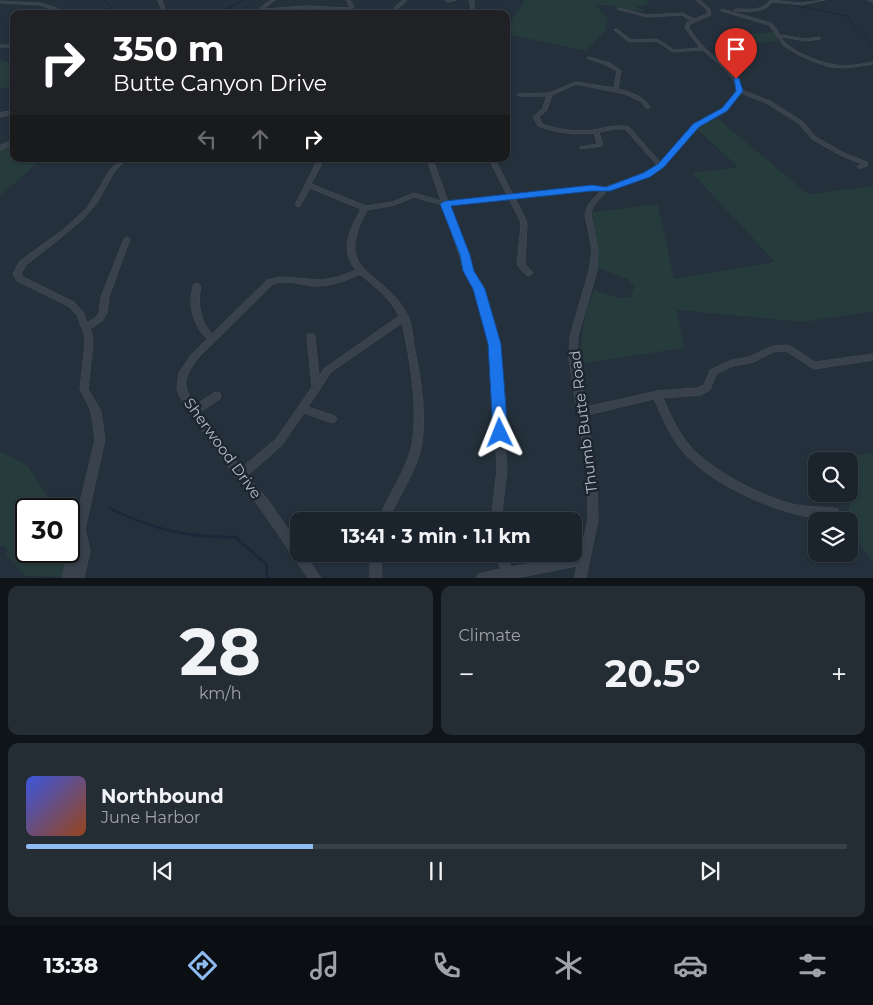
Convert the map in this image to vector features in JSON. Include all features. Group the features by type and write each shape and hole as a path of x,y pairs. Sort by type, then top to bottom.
{"street":[{"path":"260,10 273,0"},
{"path":"392,10 405,0"},
{"path":"447,2 454,0"},
{"path":"472,0 473,9"},
{"path":"698,0 709,10 757,10 767,8 771,1 801,4 821,0"},
{"path":"0,2 49,5 56,10"},
{"path":"260,10 307,7 320,10"},
{"path":"619,9 646,16 683,14 694,21"},
{"path":"709,10 709,15 706,18 688,23 687,28 704,49 730,70 737,81 740,91 768,102 800,122 814,138 842,154 865,163 866,165 860,167"},
{"path":"722,10 770,24 775,27 779,38 785,45 819,63 846,67 873,63"},
{"path":"616,30 630,41 658,40 674,50 704,49"},
{"path":"779,38 782,36 809,40 820,38"},
{"path":"589,58 608,64 619,71 616,90"},
{"path":"520,95 550,94 577,80 642,99 648,107"},
{"name":"Thumb Butte Road","path":"580,578 593,520 592,474 573,359 574,336 593,270 595,250 588,214 590,206 606,189 647,175 661,166 696,126 725,110 740,91"},
{"path":"550,94 544,110 536,117 540,125 560,131 596,131 614,127 627,128 661,166"},
{"path":"582,148 600,145 596,131"},
{"path":"80,523 100,432 96,411 84,389 84,373 89,344 87,327 80,314 71,304 20,279 17,274 23,263 85,214 97,197 103,182 121,162"},
{"path":"298,205 320,162"},
{"path":"431,162 465,255 468,271 479,289 494,344 502,469 497,512"},
{"path":"494,162 511,196 525,230 521,248 521,265 529,273"},
{"path":"308,185 365,208 403,202 414,195 445,204 511,196 606,189"},
{"path":"365,208 351,242 353,260 360,271 389,295 404,317 412,360 418,420 418,444 387,512"},
{"path":"87,327 99,319 103,313 106,297 126,239"},
{"name":"Sherwood Drive","path":"315,578 264,504 193,411 184,397 181,381 187,366 212,339 274,280 284,279 314,283 332,282 360,271"},
{"path":"198,286 194,296 203,332 212,339"},
{"path":"240,475 279,442 328,370 404,317"},
{"path":"311,336 316,387"},
{"path":"582,412 657,395 698,392 707,387 713,372 732,363 751,360 772,349 787,348 814,366 873,357"},
{"path":"657,395 678,437 694,458 734,483 789,508 811,512"},
{"path":"193,411 217,396"},
{"path":"303,409 332,419"},
{"path":"78,578 84,551 80,533"},
{"path":"482,578 584,559"},
{"path":"376,562 376,578"},
{"path":"503,562 508,573"},
{"path":"68,578 71,563"}],"green space":[{"path":"523,0 649,0 647,5 636,7 645,11 608,5 596,6 608,19 606,30 586,51 510,35 510,22 524,3"},
{"path":"775,32 778,41 746,44 733,35"},
{"path":"0,59 10,63 10,87 0,88"},
{"path":"717,118 808,194 873,186 873,311 804,322 677,310 684,348 578,364 585,315 594,290 619,298 630,297 634,287 629,280 598,268 598,249 592,212 658,204 674,279 775,262 692,173 738,167 696,128"},
{"path":"10,145 10,162 39,162 0,196 0,150"},
{"path":"0,451 28,466 48,498 15,498 15,563 69,563 68,568 61,577 26,576 6,555 7,550 4,546 0,546"},
{"path":"873,452 873,562 858,541 858,512 849,512 849,502 858,502 858,455"}],"waterway":[{"path":"103,0 110,6 110,10"},
{"path":"225,10 243,0"},
{"path":"787,4 848,16 856,30 873,46"},
{"path":"109,508 140,522 170,531 202,536 235,537 266,564 267,578"}],"route":[{"path":"500,433 494,344 479,289 468,271 465,255 445,204 592,188 606,189 647,175 661,166 696,126 725,110 740,91 736,79"}]}
